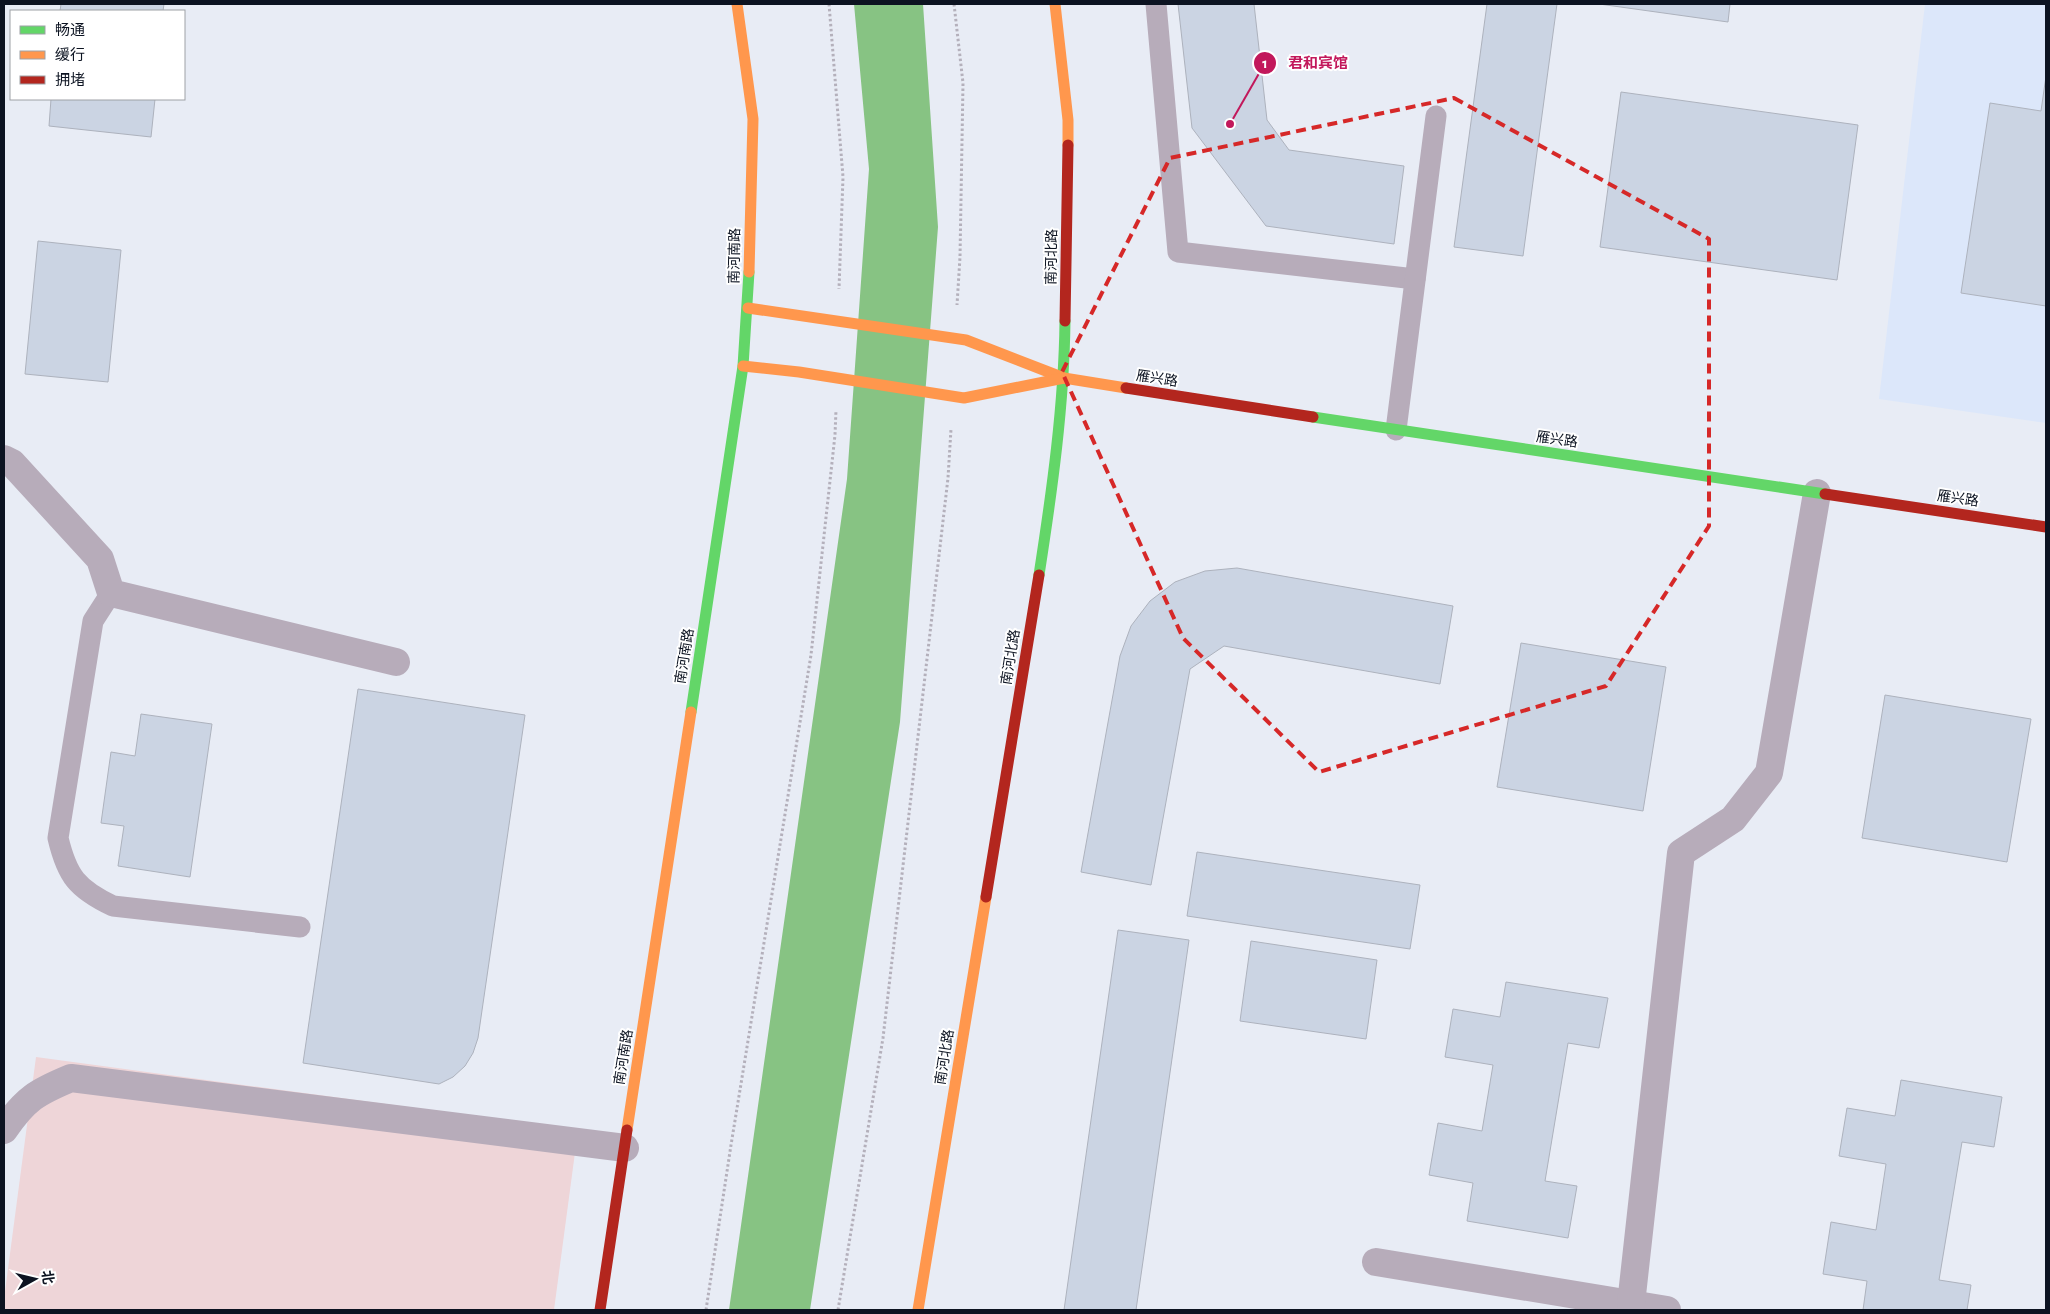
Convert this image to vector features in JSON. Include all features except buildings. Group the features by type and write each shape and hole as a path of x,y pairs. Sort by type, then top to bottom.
{"street":[{"name":"南河南路","path":"600,1310 743,366 748,308 753,119 737,4"},
{"name":"南河北路","path":"918,1310 1048,518 1064,378 1068,120 1055,4"},
{"path":"748,308 966,340 1064,378"},
{"path":"743,366 798,372 964,398 1064,378"},
{"name":"雁兴路","path":"1064,378 1396,430 2046,526"},
{"path":"4,459 12,463 100,559 111,593 396,662"},
{"path":"1631,1304 1681,853 1733,819 1769,774 1817,493"},
{"path":"4,1130 18,1110 42,1090 71,1078 625,1148"},
{"path":"1376,1262 1667,1310"}],"lane":[{"path":"1156,4 1178,252 1415,279"},
{"path":"1396,430 1436,116"},
{"path":"111,593 93,621 58,838 63,860 75,880 92,896 112,906 300,927"}],"path":[{"path":"829,4 843,177 839,296"},
{"path":"954,4 963,82 960,257 957,305"},
{"path":"706,1310 811,655 835,435 836,405"},
{"path":"838,1310 883,1038 948,478 951,421"}],"highlighted area":[{"path":"1454,98 1709,239 1709,526 1606,686 1319,772 1183,638 1062,372 1170,158"}],"shaded area":[{"path":"854,4 923,4 938,227 900,722 810,1310 729,1310 847,479 869,169"},
{"path":"1925,4 2046,4 2046,423 1879,399"},
{"path":"36,1057 578,1130 554,1310 4,1310"}],"traffic: fast":[{"path":"691,712 743,366 749,272"},
{"path":"1039,575 1060,417 1065,321"},
{"path":"1313,417 1825,494"}],"traffic: slow":[{"path":"737,4 753,119 749,272"},
{"path":"1055,4 1068,120 1068,145"},
{"path":"748,308 966,340 1064,378 1126,388"},
{"path":"743,366 799,372 964,398 1064,378"},
{"path":"627,1130 691,712"},
{"path":"918,1310 986,897"}],"traffic: jam":[{"path":"1065,321 1068,145"},
{"path":"1126,388 1313,417"},
{"path":"1825,494 2046,527"},
{"path":"986,897 1039,575"},
{"path":"600,1310 627,1130"}],"place":[{"name":"君和宾馆","path":"1230,124"}]}
